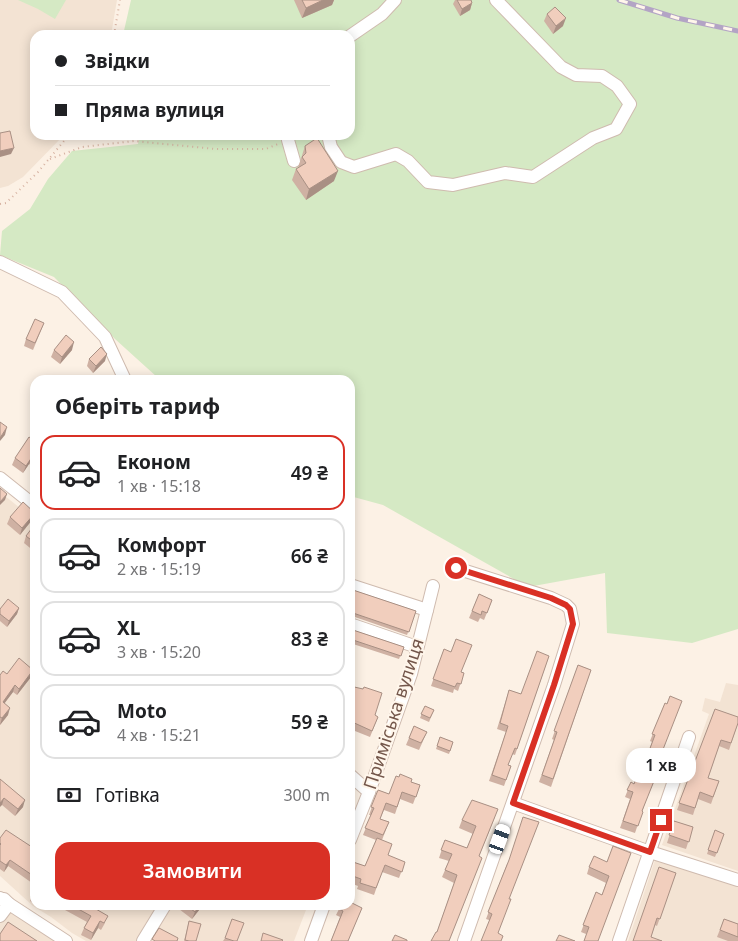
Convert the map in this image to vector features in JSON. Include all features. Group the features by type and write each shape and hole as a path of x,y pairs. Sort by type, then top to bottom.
{"street":[{"path":"355,33 382,14 395,0"},
{"path":"329,140 331,147 341,162 354,167 396,154 408,161 428,182 453,185 505,174 533,177 593,138 616,128 630,104 617,86 602,76 576,75 561,67 496,0"},
{"path":"289,140 294,161"},
{"path":"0,262 62,292 105,338 123,375"},
{"path":"0,478 30,502"},
{"path":"456,568 551,598 566,605 572,616 573,624 554,685 464,941"},
{"name":"Приміська вулиця","path":"355,827 411,674 432,586"},
{"path":"355,587 427,610"},
{"path":"355,626 418,646"},
{"path":"619,941 689,737"},
{"path":"355,779 369,792"},
{"path":"513,803 650,852 738,880"},
{"path":"0,916 3,899 66,941"},
{"path":"142,941 162,910"},
{"path":"311,941 319,910"}],"path":[{"path":"115,30 120,0"},
{"path":"0,204 6,203 50,159 65,140"},
{"path":"50,159 82,147 134,141 215,149 266,150 283,140"}],"shaded area":[{"path":"0,0 117,0 112,30 30,30 30,140 59,140 23,177 8,186 0,188"},
{"path":"0,492 30,516 30,903 0,876"},
{"path":"726,683 738,685 738,871 662,845 709,714 702,711 705,698 720,702"},
{"path":"656,857 738,887 738,941 628,941"},
{"path":"10,908 60,941 0,941 0,922"},
{"path":"40,910 306,910 294,941 86,941"}],"green space":[{"path":"18,0 66,0 55,19"},
{"path":"131,0 738,0 738,629 692,643 607,633 605,573 528,587 383,505 355,497 355,375 155,375 115,339 54,277 0,255 2,231 30,209 48,179 72,151 138,144 139,140 355,140 355,30 124,30"}],"building":[{"path":"302,0 323,0 306,8"},
{"path":"457,0 471,0 472,3 462,9"},
{"path":"555,7 566,18 556,26 547,14"},
{"path":"10,131 14,148 0,151 0,133"},
{"path":"314,140 318,140 338,171 309,189 296,169 306,163 302,157 306,153 305,146"},
{"path":"35,319 44,323 35,343 26,339"},
{"path":"66,335 74,342 62,357 54,350"},
{"path":"101,347 107,354 96,366 89,359"},
{"path":"0,422 7,427 0,438"},
{"path":"30,438 30,460 26,466 15,458"},
{"path":"0,488 7,494 0,502"},
{"path":"23,502 30,508 30,519 22,528 10,517"},
{"path":"30,531 30,539 26,536"},
{"path":"355,591 416,611 409,632 355,614"},
{"path":"479,594 492,600 487,613 482,611 481,615 472,611"},
{"path":"8,599 19,608 9,621 0,614 0,609"},
{"path":"355,631 404,647 401,656 355,641"},
{"path":"456,639 472,645 461,672 464,673 461,684 457,683 455,687 433,679 444,649 451,652"},
{"path":"537,651 549,656 517,749 515,748 508,765 511,766 506,780 492,775 508,726 500,723 509,690 521,694"},
{"path":"19,658 30,667 30,674 19,689 15,685 3,702 10,708 2,718 0,717 0,675 3,671 7,674"},
{"path":"578,665 591,670 553,779 542,775 557,732 554,731"},
{"path":"355,687 363,689 364,687 382,693 375,715 378,717 372,731 355,723"},
{"path":"670,696 682,701 662,752 638,826 623,821 633,792 627,790 631,782 634,784 638,774 640,775 655,735 652,734 665,703 667,704"},
{"path":"425,706 434,710 430,718 421,714"},
{"path":"715,709 738,717 738,723 731,743 721,740 708,778 719,781 713,797 700,792 695,808 679,803"},
{"path":"414,726 427,732 421,743 409,738"},
{"path":"440,737 453,742 450,751 437,746"},
{"path":"400,774 412,779 411,782 420,785 416,797 402,792 397,807 386,803 380,819 389,822 383,835 365,828 374,808 371,807 378,790 389,794 396,776 399,777"},
{"path":"0,779 25,800 18,809 4,798 0,803"},
{"path":"472,800 498,809 479,856 482,858 449,941 431,941 437,932 457,875 445,870 452,854 441,850 445,840 467,848 476,826 462,820"},
{"path":"523,817 539,822 498,933 503,936 501,941 481,941 492,914 488,912 509,860"},
{"path":"674,821 693,827 689,842 669,835"},
{"path":"6,830 30,846 30,874 10,860 6,865 0,861 0,838"},
{"path":"715,830 724,834 717,853 708,850"},
{"path":"377,838 392,844 388,855 405,862 402,872 385,865 376,888 360,883 361,879 355,877 355,863 365,866"},
{"path":"613,846 631,853 598,941 584,941 589,927 583,925 596,892 602,895 609,876 589,867 594,856 607,862"},
{"path":"659,867 676,873 660,919 657,918 651,937 662,941 633,941"},
{"path":"355,904 362,908 348,941 331,941 343,911 341,910 355,910"},
{"path":"80,910 98,910 108,916 104,923 100,921 93,933 84,928 91,916"},
{"path":"232,919 244,923 237,941 225,938"},
{"path":"724,919 738,924 738,937 720,930"},
{"path":"189,921 201,924 196,941 185,940"},
{"path":"8,922 37,941 0,941 0,934"},
{"path":"159,928 178,938 177,941 155,941 152,939"},
{"path":"263,933 283,940 261,941"},
{"path":"395,935 407,940 407,941 392,941"},
{"path":"559,935 575,941 556,941"}],"railway":[{"path":"619,0 677,18 738,31"}],"route":[{"path":"456,568 551,598 570,609 573,624 513,803 650,852 661,820"}]}
